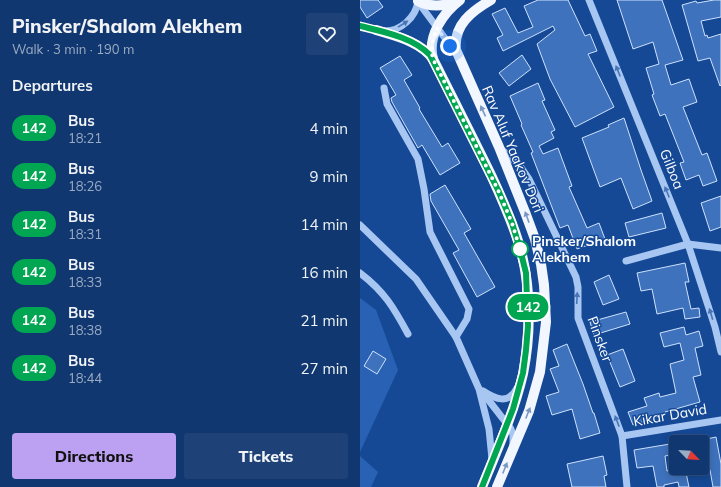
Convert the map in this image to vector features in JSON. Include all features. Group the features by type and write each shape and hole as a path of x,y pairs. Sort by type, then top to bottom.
{"main road":[{"path":"417,0 424,4 436,5 450,4 460,0"},
{"path":"460,0 449,9 437,28 432,43 431,52 433,59 498,190 512,223 526,273 528,306 526,350 521,381 513,409 482,487"},
{"path":"457,55 456,37 462,24 471,13 491,0"},
{"path":"376,30 412,42 424,50 433,59"},
{"name":"Rav Aluf Yaakov Dori","path":"457,55 499,147 535,239 541,264 546,306 545,338 540,372 529,410 497,487"}],"street":[{"path":"417,0 457,55"},
{"path":"360,26 388,31 403,25 413,15 417,0"},
{"name":"Gilboa","path":"589,0 688,244 715,327 721,352"},
{"path":"384,88 387,104 418,159 430,232 469,309 468,319 456,337"},
{"name":"Pinsker","path":"499,147 520,166 530,179 576,277 578,287 578,318 622,436 627,487"},
{"path":"360,225 416,280 456,337 479,389 489,429 492,462"},
{"path":"626,261 688,244 721,248"},
{"path":"360,274 371,281 390,302 408,334"},
{"path":"479,389 497,399 504,399 515,394 521,381"},
{"path":"479,389 511,429 513,435 513,449"},
{"name":"Kikar David","path":"622,436 721,420"}],"shaded area":[{"path":"360,298 376,310 398,370 360,452"},
{"path":"360,456 378,472 371,487 360,487"}],"building":[{"path":"360,0 378,0 383,7 367,18 360,7"},
{"path":"538,0 568,0 585,36 590,34 597,51 588,54 614,107 575,127 550,79 537,44 555,30 553,26 503,51 497,38 503,35 492,14 505,8 518,33 533,27 524,6"},
{"path":"617,0 662,0 683,60 665,65 671,85 689,79 697,102 683,107 702,155 707,153 717,181 703,186 699,175 686,180 680,163 684,162 665,114 660,116 652,95 654,94 646,68 659,64 653,42 633,49"},
{"path":"721,0 721,17 701,21 705,36 707,35 708,38 721,34 720,86 710,58 698,61 682,5 696,1 697,3"},
{"path":"522,55 531,69 509,86 499,73"},
{"path":"400,56 412,75 404,80 420,108 419,109 442,147 448,143 460,163 440,175 422,145 418,148 392,102 391,98 396,95 380,68"},
{"path":"538,83 545,100 542,101 555,130 551,132 554,138 539,146 543,154 558,148 572,186 569,187 587,228 599,223 605,239 577,249 568,225 560,228 531,153 533,152 510,96"},
{"path":"624,118 652,201 633,209 621,178 600,187 582,138 609,127 608,125"},
{"path":"445,185 471,229 464,233 495,287 477,297 453,253 459,250 431,201 430,194"},
{"path":"721,196 721,227 710,231 701,203"},
{"path":"662,213 666,228 629,237 625,223"},
{"path":"685,263 689,282 685,282 691,309 699,308 700,317 685,319 683,308 657,314 652,289 641,291 637,273"},
{"path":"609,275 619,299 603,305 594,282"},
{"path":"626,312 630,324 594,335 590,322"},
{"path":"684,327 686,335 699,331 703,346 695,348 701,375 693,377 700,402 665,412 666,414 633,425 628,412 647,406 644,398 659,393 660,397 676,393 670,364 684,360 680,343 664,347 660,333"},
{"path":"567,344 594,413 600,433 580,439 572,409 552,415 546,396 559,392 550,369 559,366 553,350"},
{"path":"623,349 635,381 620,387 607,355"},
{"path":"373,351 386,359 377,374 364,366"},
{"path":"716,437 721,464 721,487 713,487 709,470 709,438"},
{"path":"669,444 669,455 665,456 667,471 669,471 669,475 686,475 689,487 679,487 678,482 664,485 664,487 657,487 653,466 637,468 634,450"},
{"path":"603,456 607,475 604,476 606,487 572,487 567,464"}],"bus line":[{"name":"142","path":"360,26 412,42 424,50 433,59 498,190 512,223 520,249 526,273 528,299 528,326 523,373 513,409 482,487"}],"place":[{"name":"Pinsker/Shalom Alekhem","path":"520,249"}],"route":[{"path":"450,46 437,28 431,48 433,59 498,190 512,223 520,249"}]}
